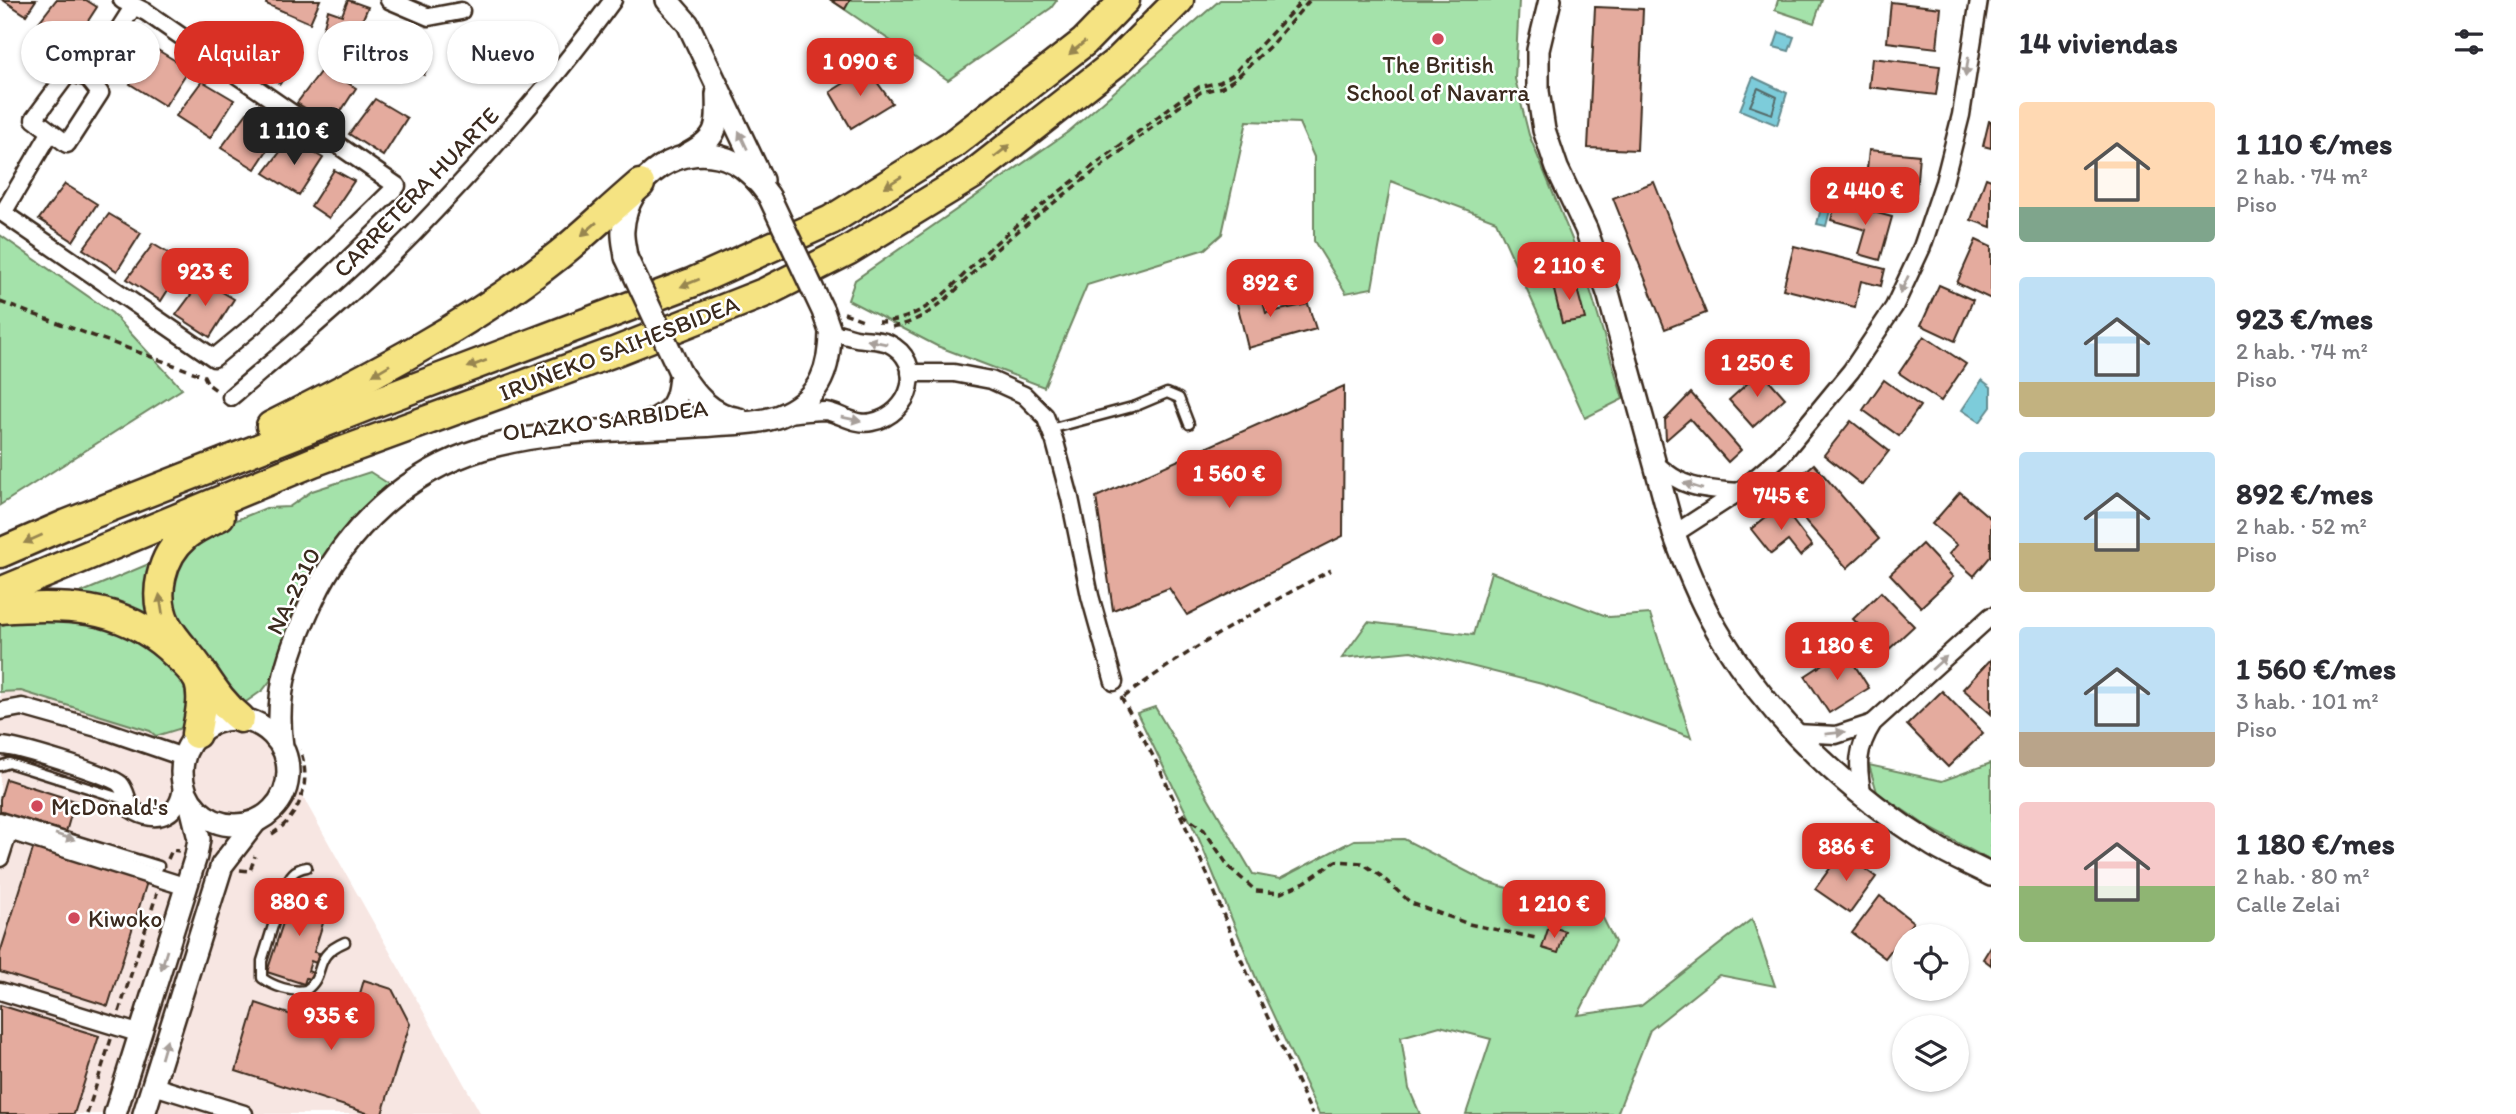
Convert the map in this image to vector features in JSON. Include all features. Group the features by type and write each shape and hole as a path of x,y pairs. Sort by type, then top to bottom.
{"highway":[{"name":"IRUÑEKO SAIHESBIDEA","path":"0,592 167,503 377,402 691,283 831,220 953,144 1084,42 1125,0"},
{"name":"IRUÑEKO SAIHESBIDEA","path":"0,553 67,524 167,503 313,462 766,292 849,250 963,181 1119,61 1179,0"},
{"path":"0,609 220,516 756,307 889,236 963,181"},
{"path":"67,524 141,479 261,431 372,376 480,311 559,254 640,184"},
{"path":"220,516 184,537 172,553 162,573 159,600 171,632 199,667 217,696 242,719"},
{"path":"0,609 42,606 80,608 113,615 140,626 185,663 198,681 201,700 190,745"}],"street":[{"path":"389,0 429,17 461,11"},
{"name":"CARRETERA HUARTE","path":"231,397 324,317 411,235 508,132 613,0"},
{"path":"630,429 659,430 827,411 844,419 870,423 894,413 908,397 911,373 903,355 887,343 854,338 823,311 688,24 667,0"},
{"path":"686,0 688,24"},
{"path":"1550,0 1538,50 1538,91 1544,130 1557,167 1586,229 1609,296 1674,534 1687,570 1722,639 1795,733 1863,796 1935,846 1991,875"},
{"path":"1674,534 1738,492 1781,456 1851,371 1894,307 1922,247 1944,182 1961,115 1979,0"},
{"path":"50,133 1,212 214,358 254,324 397,186 139,5 128,21"},
{"path":"60,84 34,119 68,144 100,93 93,84"},
{"path":"717,85 718,120 709,143 659,167 640,184 627,206 622,231 626,257 691,390 710,408 734,418 760,420"},
{"path":"682,157 708,155 732,162 754,175 769,196"},
{"path":"785,414 806,400 821,380 837,325"},
{"path":"630,429 657,419 672,408 680,386 680,372"},
{"path":"911,373 954,373 991,380 1024,395 1045,416 1070,498 1090,596 1114,682"},
{"name":"NA-2310","path":"281,684 307,612 331,564 358,529 402,490 424,474 483,449 510,442 630,429"},
{"path":"1655,463 1671,478 1702,489 1738,492"},
{"path":"1863,796 1858,759 1863,739 1873,723 1991,616"},
{"path":"242,719 271,697 281,684"},
{"path":"144,1114 222,865 260,830 282,797 288,780 291,747 279,716 281,684"},
{"path":"0,711 22,707 104,730 190,745"},
{"path":"115,1114 187,887 199,839 181,772 190,745 208,725 222,720 242,719 263,726 291,747"},
{"path":"1795,733 1836,735 1873,723"},
{"path":"0,746 113,779 120,785 131,809 152,818 162,816 175,808 186,791"},
{"path":"186,791 199,812 219,822 260,830"},
{"path":"0,858 3,825 160,872 187,887"},
{"path":"0,991 141,1034"},
{"path":"154,1086 244,1114"}],"lane":[{"path":"1050,429 1136,406 1167,393 1180,398 1189,424"},
{"path":"0,766 9,763 127,800"},
{"path":"307,867 296,870 289,876 262,961 262,978 288,989 306,990 314,982 323,956 345,942"}],"path":[{"path":"842,312 863,320 888,322 912,315 930,305 1002,237 1177,102 1199,87 1220,82 1232,75 1303,0"},
{"path":"872,327 897,326 915,320 933,309 958,289 1005,242 1171,113 1201,92 1222,87 1235,79 1276,40 1310,0"},
{"path":"0,302 204,376 208,384 231,397"},
{"path":"837,325 862,326"},
{"path":"1122,699 1283,595 1331,570"},
{"path":"1114,682 1159,767 1211,883 1240,957 1312,1114"},
{"path":"260,830 279,830 293,816 301,800 306,782 304,760 291,747"},
{"path":"1180,813 1204,830 1229,867 1256,891 1281,893 1305,882 1336,861 1362,863 1381,876 1410,903 1469,924 1536,938"},
{"path":"234,868 250,871 257,848"},
{"path":"87,1114 160,872 172,850 188,853"}],"shaded area":[{"path":"124,620 201,700 263,726 481,1114 0,1114 0,622"}],"green space":[{"path":"831,0 1057,0 1051,8 948,80"},
{"path":"1220,0 1519,0 1515,79 1529,135 1583,266 1623,399 1585,418 1496,221 1391,181 1372,288 1346,293 1314,241 1314,157 1299,123 1247,121 1222,234 1205,249 1087,285 1044,387 937,346 848,300 855,280 1068,132"},
{"path":"1778,0 1822,0 1814,23 1775,10"},
{"path":"0,235 112,313 182,389 0,505"},
{"path":"370,472 389,484 348,524 324,554 297,604 270,681 263,690 243,704 181,634 170,596 176,570 190,546 219,527 266,508 289,507 312,491"},
{"path":"158,560 156,624 73,596"},
{"path":"1491,572 1609,617 1650,614 1691,737 1542,684 1411,651 1342,658 1368,622 1473,635"},
{"path":"54,615 107,622 145,643 177,672 190,698 189,717 182,728 156,736 150,731 21,691 0,692 0,626"},
{"path":"1155,707 1253,874 1280,879 1354,840 1404,839 1487,882 1602,916 1615,942 1578,1015 1641,1006 1752,919 1775,986 1719,975 1650,1030 1617,1114 1466,1114 1491,1039 1440,1026 1401,1037 1409,1089 1420,1114 1319,1114 1256,978 1199,839 1137,713"},
{"path":"1991,763 1991,861 1928,827 1877,792 1869,765 1942,781"}],"water":[{"path":"1779,32 1794,37 1789,51 1774,47"},
{"path":"1753,77 1787,93 1777,125 1740,110"},
{"path":"1824,197 1833,199 1826,226 1817,224"},
{"path":"1982,380 1991,387 1991,407 1980,422 1962,410"}],"building":[{"path":"3,0 36,0 26,15"},
{"path":"56,0 86,0 97,7 88,21 40,21"},
{"path":"267,0 320,0 310,23 266,4"},
{"path":"348,0 368,7 362,21 325,21 328,10 342,15"},
{"path":"831,0 850,0 845,9"},
{"path":"1891,2 1941,8 1937,48 1887,42"},
{"path":"1595,7 1643,9 1637,150 1588,148"},
{"path":"160,51 174,60 174,84 179,84 165,106 130,84 160,84"},
{"path":"1872,58 1940,66 1936,95 1869,87"},
{"path":"862,72 872,75 892,103 851,128 830,92"},
{"path":"318,75 318,84 349,84 356,88 332,125 297,103"},
{"path":"200,84 207,84 234,100 210,138 176,116"},
{"path":"375,99 407,118 383,156 349,134"},
{"path":"247,113 279,132 255,169 221,148"},
{"path":"1991,121 1991,148 1983,146"},
{"path":"290,139 323,158 299,195 264,173"},
{"path":"1869,150 1919,155 1916,192 1865,187"},
{"path":"334,170 354,181 329,218 311,206"},
{"path":"1986,178 1991,180 1991,227 1971,220"},
{"path":"1654,182 1706,313 1665,329 1613,198"},
{"path":"65,184 97,204 73,241 39,219"},
{"path":"1836,202 1892,217 1880,260 1859,254 1866,230 1831,220"},
{"path":"109,214 141,233 117,271 83,249"},
{"path":"1976,240 1991,247 1991,299 1957,283"},
{"path":"153,244 185,263 161,301 127,279"},
{"path":"1794,246 1885,269 1881,286 1861,281 1855,307 1783,289"},
{"path":"202,280 234,299 210,337 176,315"},
{"path":"1575,281 1585,319 1562,323 1553,286"},
{"path":"1258,283 1266,313 1308,304 1316,329 1248,348 1234,291"},
{"path":"1939,285 1973,300 1955,341 1921,325"},
{"path":"1924,336 1966,364 1941,401 1899,373"},
{"path":"1761,371 1785,398 1753,427 1729,400"},
{"path":"1884,380 1920,406 1899,436 1863,410"},
{"path":"1344,386 1343,536 1187,615 1169,588 1113,610 1096,497"},
{"path":"1691,393 1741,450 1728,462 1690,419 1666,440 1665,420"},
{"path":"1851,421 1889,451 1862,485 1824,455"},
{"path":"1814,464 1879,539 1847,568 1781,493"},
{"path":"1960,492 1991,519 1991,556 1974,576 1949,554 1957,545 1932,524"},
{"path":"1781,505 1812,546 1800,556 1788,541 1771,554 1751,529"},
{"path":"1922,544 1953,577 1921,607 1890,574"},
{"path":"1881,592 1914,626 1885,653 1853,619"},
{"path":"1845,650 1869,688 1829,713 1805,676"},
{"path":"1991,659 1991,714 1963,689"},
{"path":"1942,691 1983,733 1948,767 1907,725"},
{"name":"McDonald's","path":"6,779 75,801 66,832 0,812 0,799"},
{"name":"Kiwoko","path":"34,846 147,882 108,1006 0,972 0,953"},
{"path":"1842,852 1876,877 1850,913 1815,889"},
{"path":"294,889 317,896 315,900 329,904 314,952 319,953 316,963 311,961 308,971 313,973 311,979 306,978 304,984 267,972"},
{"path":"1880,896 1913,922 1892,924 1892,949 1885,958 1852,933"},
{"path":"1549,926 1565,931 1558,953 1542,948"},
{"path":"1991,946 1991,965 1983,959"},
{"path":"364,980 392,989 410,1024 382,1114 370,1114 236,1071 256,1003 348,1034"},
{"path":"0,1005 99,1036 74,1114 0,1114"}],"place":[{"name":"The British School of Navarra","path":"1438,39"},
{"name":"McDonald's","path":"37,806"},
{"name":"Kiwoko","path":"74,918"}]}
